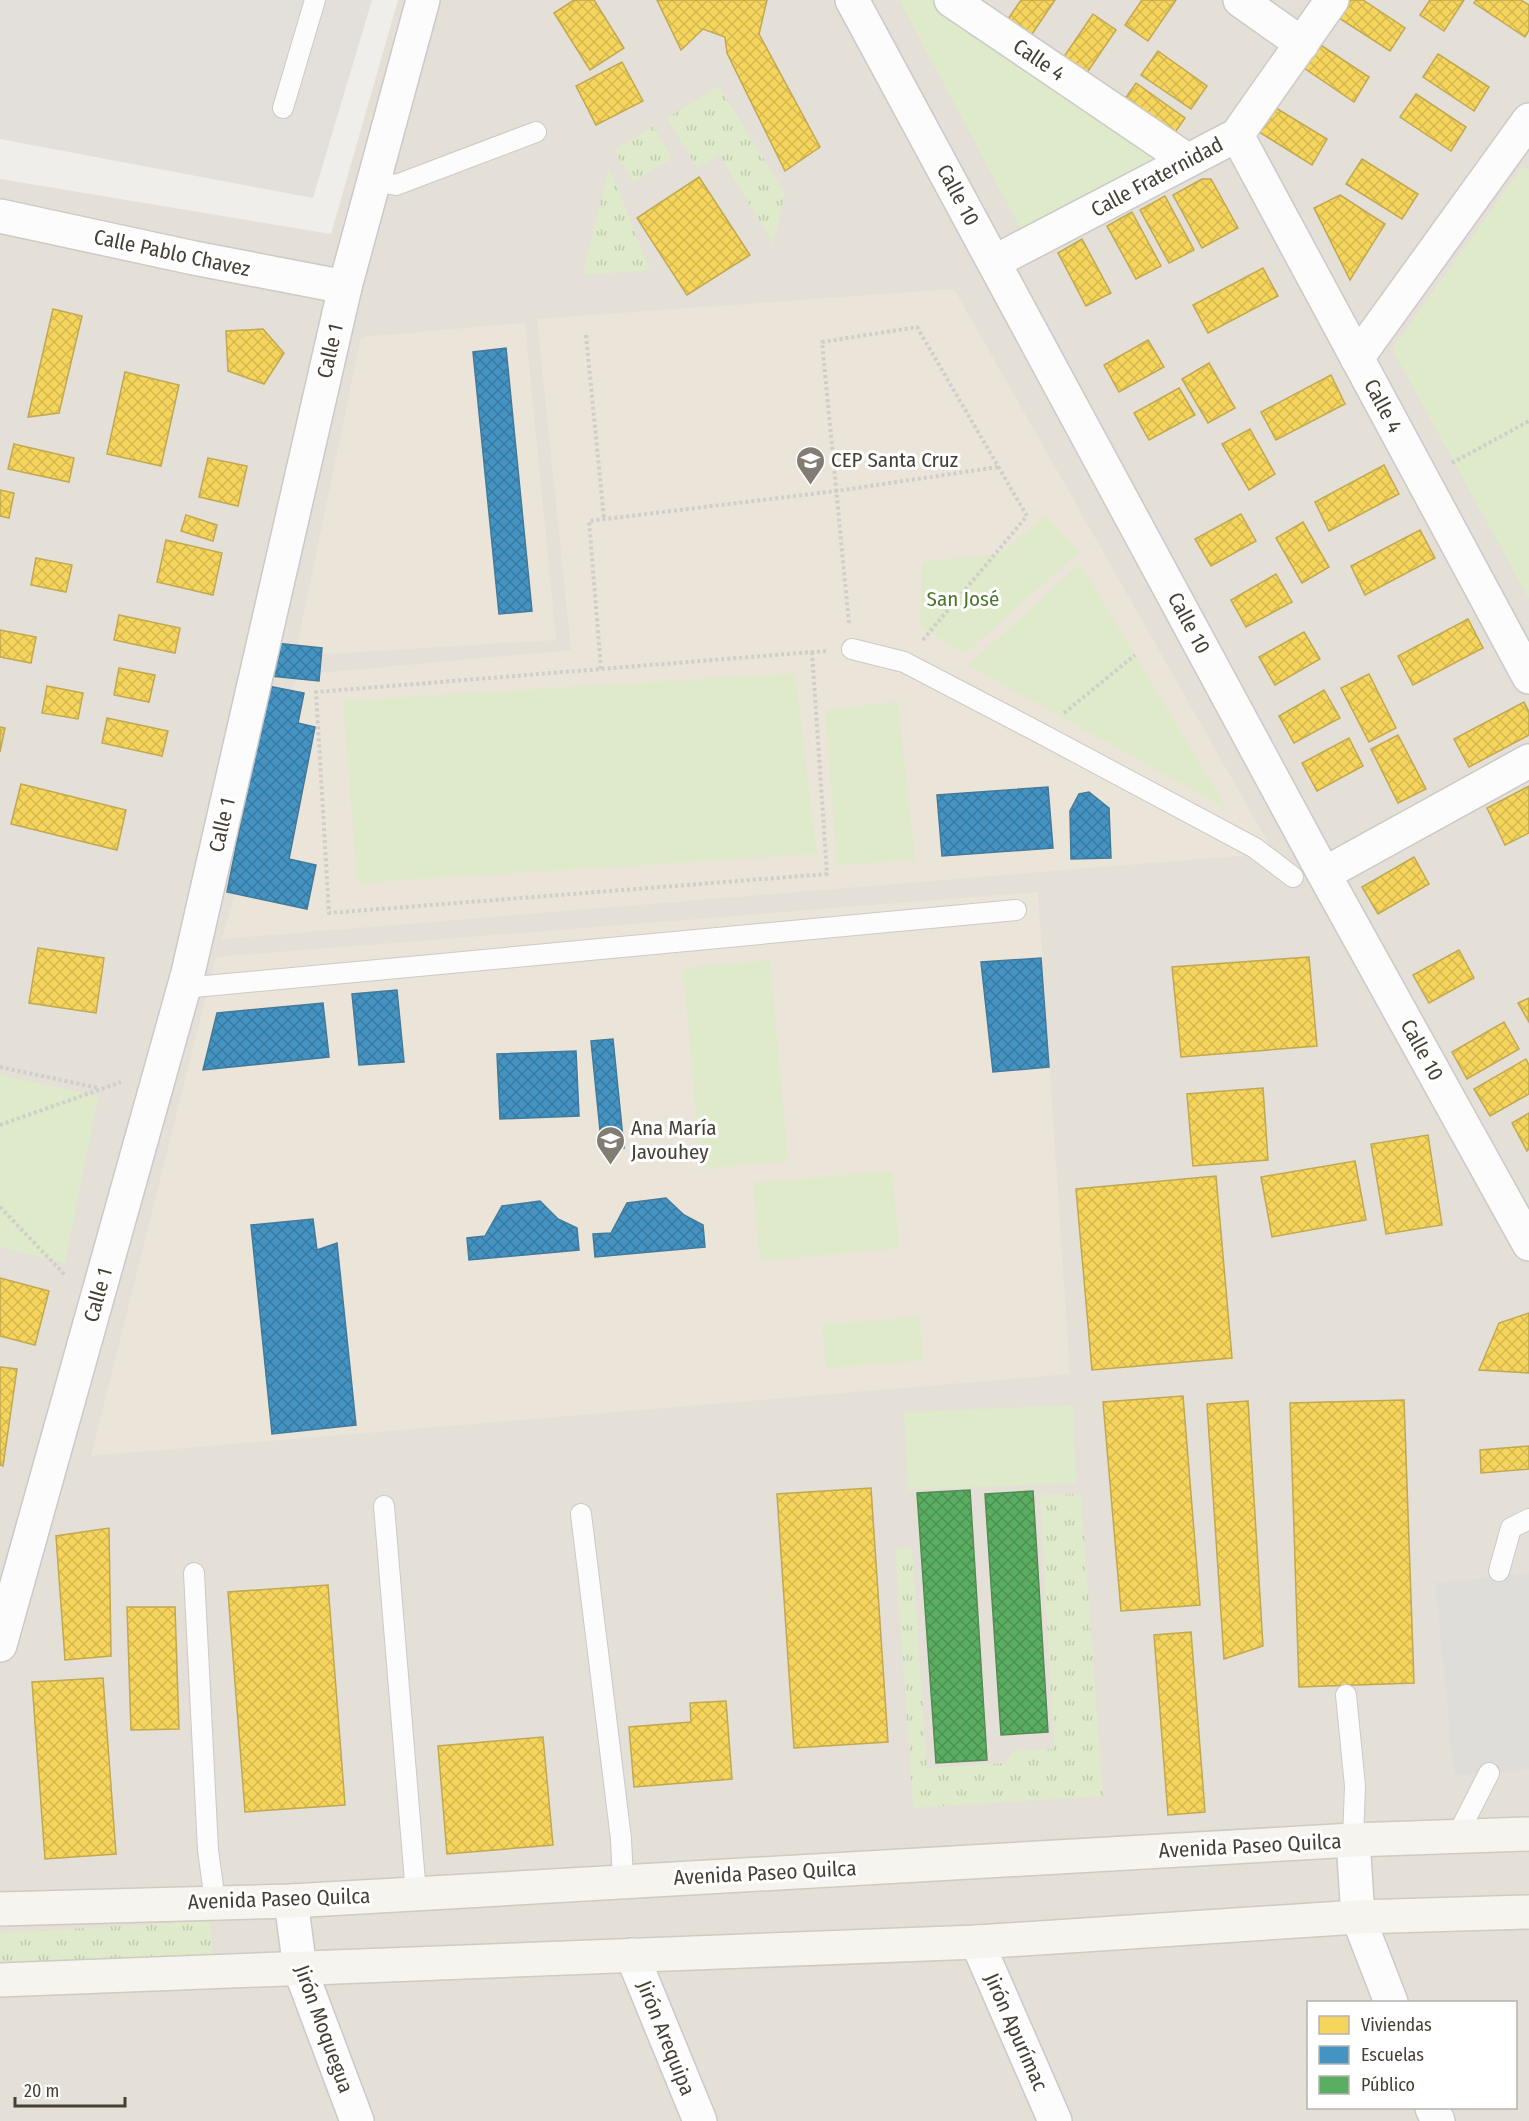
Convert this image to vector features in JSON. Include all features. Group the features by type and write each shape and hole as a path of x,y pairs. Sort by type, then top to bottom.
{"main road":[{"name":"Avenida Paseo Quilca","path":"0,1909 416,1894 1353,1840 1529,1833"},
{"path":"0,1980 977,1942 1358,1917 1529,1911"}],"street":[{"name":"Calle 1","path":"0,1645 184,988 345,287 423,0"},
{"name":"Calle 10","path":"852,0 994,262 1309,875 1529,1244"},
{"name":"Calle 4","path":"951,0 1187,159"},
{"path":"1240,0 1302,44"},
{"name":"Calle Fraternidad","path":"994,262 1187,159 1237,135 1332,0"},
{"name":"Calle 4","path":"1237,135 1529,677"},
{"path":"1357,358 1524,137"},
{"name":"Calle Pablo Chavez","path":"0,216 194,258 345,287"},
{"path":"1309,875 1529,761"},
{"path":"1353,1840 1358,1917 1391,2001"},
{"name":"Jirón Moquegua","path":"291,1900 300,1969 357,2121"},
{"name":"Jirón Apurímac","path":"977,1942 1055,2121"},
{"name":"Jirón Arequipa","path":"632,1955 700,2121"}],"lane":[{"path":"283,108 315,0"},
{"path":"374,181 396,185 536,132"},
{"path":"852,649 904,663 1309,875"},
{"path":"184,988 1016,910"},
{"path":"384,1506 416,1894"},
{"path":"581,1514 621,1839 623,1881"},
{"path":"1499,1571 1511,1528 1529,1519"},
{"path":"194,1573 208,1850 215,1901"},
{"path":"1346,1695 1355,1786 1353,1840"},
{"path":"1458,1836 1489,1773"}],"path":[{"path":"812,652 827,874 328,913 316,692 812,652 852,649 822,342 917,327 1027,516 904,663"},
{"path":"586,335 604,519"},
{"path":"1423,480 1529,421"},
{"path":"602,669 589,521 836,491 998,466"},
{"path":"1040,733 1135,655"},
{"path":"0,1067 101,1089"},
{"path":"0,1125 162,1068"},
{"path":"0,1207 95,1307"}],"shaded area":[{"path":"0,0 372,0 313,198 0,139"},
{"path":"398,0 1529,0 1529,2121 0,2121 0,179 331,234"},
{"name":"CEP Santa Cruz","path":"954,289 1274,853 222,939 297,675 571,650 537,319"},
{"path":"525,323 556,640 295,656 361,337"},
{"name":"Ana María Javouhey","path":"1038,892 1070,1374 91,1456 216,957"},
{"path":"1529,1573 1529,1770 1454,1775 1435,1583"}],"green space":[{"path":"899,0 944,0 1171,154 1023,233"},
{"path":"719,86 785,194 773,244 720,155 697,168 667,118"},
{"path":"653,126 672,158 633,182 614,150"},
{"path":"1523,166 1529,170 1529,599 1392,349"},
{"path":"609,167 650,270 582,275"},
{"name":"San José","path":"1046,516 1079,552 965,654 920,627 922,562 998,554"},
{"path":"1080,564 1227,809 968,665"},
{"path":"795,673 817,854 357,883 343,701"},
{"path":"898,701 915,860 837,865 825,711"},
{"path":"770,960 788,1161 701,1169 683,968"},
{"path":"0,1075 98,1096 65,1263 0,1247"},
{"path":"892,1171 899,1248 760,1261 753,1183"},
{"path":"919,1317 923,1360 826,1368 822,1324"},
{"path":"1073,1405 1076,1483 908,1490 904,1412"},
{"path":"1081,1494 1103,1796 913,1808 895,1549 912,1548 927,1768 1006,1763 1012,1751 1054,1749 1040,1495"},
{"path":"210,1921 212,1954 0,1965 0,1933"}],"building: Viviendas":[{"path":"574,0 594,0 624,48 590,70 554,13"},
{"path":"657,0 767,0 759,34 820,147 785,171 727,53 725,37 703,29 681,50"},
{"path":"1021,0 1055,0 1028,40 1004,25"},
{"path":"1142,0 1176,0 1148,41 1125,25"},
{"path":"1351,0 1363,0 1405,28 1390,51 1339,18"},
{"path":"1430,0 1464,0 1444,31 1420,15"},
{"path":"1476,0 1521,0 1529,5 1529,30 1525,37 1474,3"},
{"path":"1093,14 1116,30 1082,80 1059,64"},
{"path":"1319,44 1369,77 1354,102 1304,68"},
{"path":"1158,51 1207,86 1191,109 1141,75"},
{"path":"1438,54 1489,87 1474,111 1423,77"},
{"path":"622,62 643,101 596,125 576,86"},
{"path":"1136,83 1185,118 1169,141 1120,106"},
{"path":"1416,94 1466,127 1451,151 1400,117"},
{"path":"1271,105 1327,139 1312,165 1256,130"},
{"path":"1362,159 1418,194 1402,219 1346,184"},
{"path":"699,177 750,255 687,295 637,218"},
{"path":"1202,179 1211,179 1238,228 1202,248 1173,195"},
{"path":"1340,195 1385,224 1350,280 1314,208"},
{"path":"1165,196 1194,250 1169,263 1140,210"},
{"path":"1132,212 1161,266 1136,279 1107,226"},
{"path":"1082,239 1111,293 1086,306 1058,253"},
{"path":"1263,268 1278,296 1208,333 1193,305"},
{"path":"53,309 82,316 59,413 28,417"},
{"path":"263,329 284,353 264,384 228,371 226,331"},
{"path":"1148,340 1164,367 1119,392 1104,365"},
{"path":"1209,363 1235,408 1208,423 1182,379"},
{"path":"125,372 179,385 161,466 107,454"},
{"path":"1331,375 1345,404 1276,440 1261,412"},
{"path":"1179,388 1195,415 1149,440 1134,413"},
{"path":"1250,429 1275,474 1249,490 1222,444"},
{"path":"14,444 74,458 69,482 8,469"},
{"path":"208,458 247,466 238,506 199,497"},
{"path":"1384,465 1399,494 1329,531 1315,502"},
{"path":"0,490 14,493 9,518 0,516"},
{"path":"1241,514 1256,541 1211,566 1195,539"},
{"path":"186,515 217,525 213,541 181,531"},
{"path":"1303,522 1329,567 1302,583 1276,538"},
{"path":"1420,530 1435,558 1365,595 1351,566"},
{"path":"166,540 222,553 213,595 157,582"},
{"path":"36,558 72,565 66,592 31,585"},
{"path":"1276,574 1292,602 1246,627 1231,600"},
{"path":"119,615 180,628 175,653 114,640"},
{"path":"1468,619 1483,648 1413,685 1398,656"},
{"path":"0,630 36,637 31,663 0,657"},
{"path":"1304,632 1320,659 1275,685 1259,657"},
{"path":"119,668 155,675 149,702 114,695"},
{"path":"1369,674 1396,728 1369,742 1341,688"},
{"path":"47,686 83,693 78,719 42,713"},
{"path":"1324,690 1340,718 1294,743 1279,716"},
{"path":"1524,702 1529,712 1529,735 1469,767 1454,739"},
{"path":"107,718 168,731 162,756 102,743"},
{"path":"0,727 5,728 0,752"},
{"path":"1398,735 1426,789 1398,803 1371,749"},
{"path":"1349,738 1363,766 1317,791 1302,763"},
{"path":"21,784 126,810 117,850 11,824"},
{"path":"1529,786 1529,833 1505,845 1487,808"},
{"path":"1414,857 1429,884 1378,914 1362,887"},
{"path":"38,948 104,958 96,1013 29,1003"},
{"path":"1459,950 1474,978 1429,1003 1413,975"},
{"path":"1309,957 1317,1046 1181,1057 1172,967"},
{"path":"1529,998 1529,1022 1518,1003"},
{"path":"1504,1022 1519,1049 1467,1079 1452,1052"},
{"path":"1526,1059 1529,1065 1529,1094 1490,1116 1474,1089"},
{"path":"1263,1088 1268,1160 1193,1166 1187,1094"},
{"path":"1529,1113 1529,1149 1527,1151 1512,1123"},
{"path":"1428,1135 1442,1225 1386,1234 1371,1144"},
{"path":"1355,1161 1366,1220 1272,1237 1261,1177"},
{"path":"1216,1176 1232,1358 1092,1370 1076,1189"},
{"path":"0,1278 49,1291 35,1345 0,1336"},
{"path":"1529,1313 1529,1373 1479,1370 1499,1323"},
{"path":"0,1367 17,1369 3,1466 0,1465"},
{"path":"1183,1396 1200,1605 1121,1611 1103,1402"},
{"path":"1404,1400 1414,1683 1299,1687 1290,1403"},
{"path":"1248,1401 1263,1646 1224,1659 1207,1404"},
{"path":"1529,1446 1529,1469 1481,1473 1480,1450"},
{"path":"871,1488 888,1742 794,1748 777,1494"},
{"path":"109,1528 111,1656 65,1660 56,1536"},
{"path":"328,1585 345,1805 245,1812 228,1592"},
{"path":"127,1607 175,1607 179,1729 131,1730"},
{"path":"1191,1632 1205,1812 1168,1815 1154,1635"},
{"path":"103,1678 116,1854 45,1859 32,1682"},
{"path":"726,1701 732,1779 634,1787 629,1727 691,1722 690,1703"},
{"path":"543,1737 553,1845 447,1854 438,1746"}],"building: Escuelas":[{"path":"506,348 532,611 499,614 473,352"},
{"path":"275,643 322,648 319,681 271,676"},
{"path":"268,686 304,693 298,723 315,727 289,859 316,865 307,909 227,892"},
{"path":"1048,787 1053,848 942,856 937,795"},
{"path":"1089,792 1109,808 1111,858 1071,859 1070,811 1079,794"},
{"path":"1041,958 1049,1067 993,1072 981,962"},
{"path":"397,990 404,1062 359,1065 352,994"},
{"path":"323,1003 329,1057 203,1070 217,1013"},
{"path":"613,1039 624,1148 602,1150 591,1041"},
{"path":"576,1051 579,1116 500,1119 497,1054"},
{"path":"666,1198 684,1215 703,1225 705,1247 595,1257 593,1234 611,1233 627,1203"},
{"path":"540,1201 558,1219 577,1228 579,1250 469,1260 467,1238 485,1236 502,1206"},
{"path":"313,1219 317,1250 337,1243 356,1425 272,1434 251,1225"}],"building: Público":[{"path":"970,1490 987,1760 936,1763 917,1493"},
{"path":"1033,1491 1048,1732 1001,1735 985,1494"}],"place":[{"name":"CEP Santa Cruz","path":"810,486"},
{"name":"Ana María Javouhey","path":"610,1166"}]}
